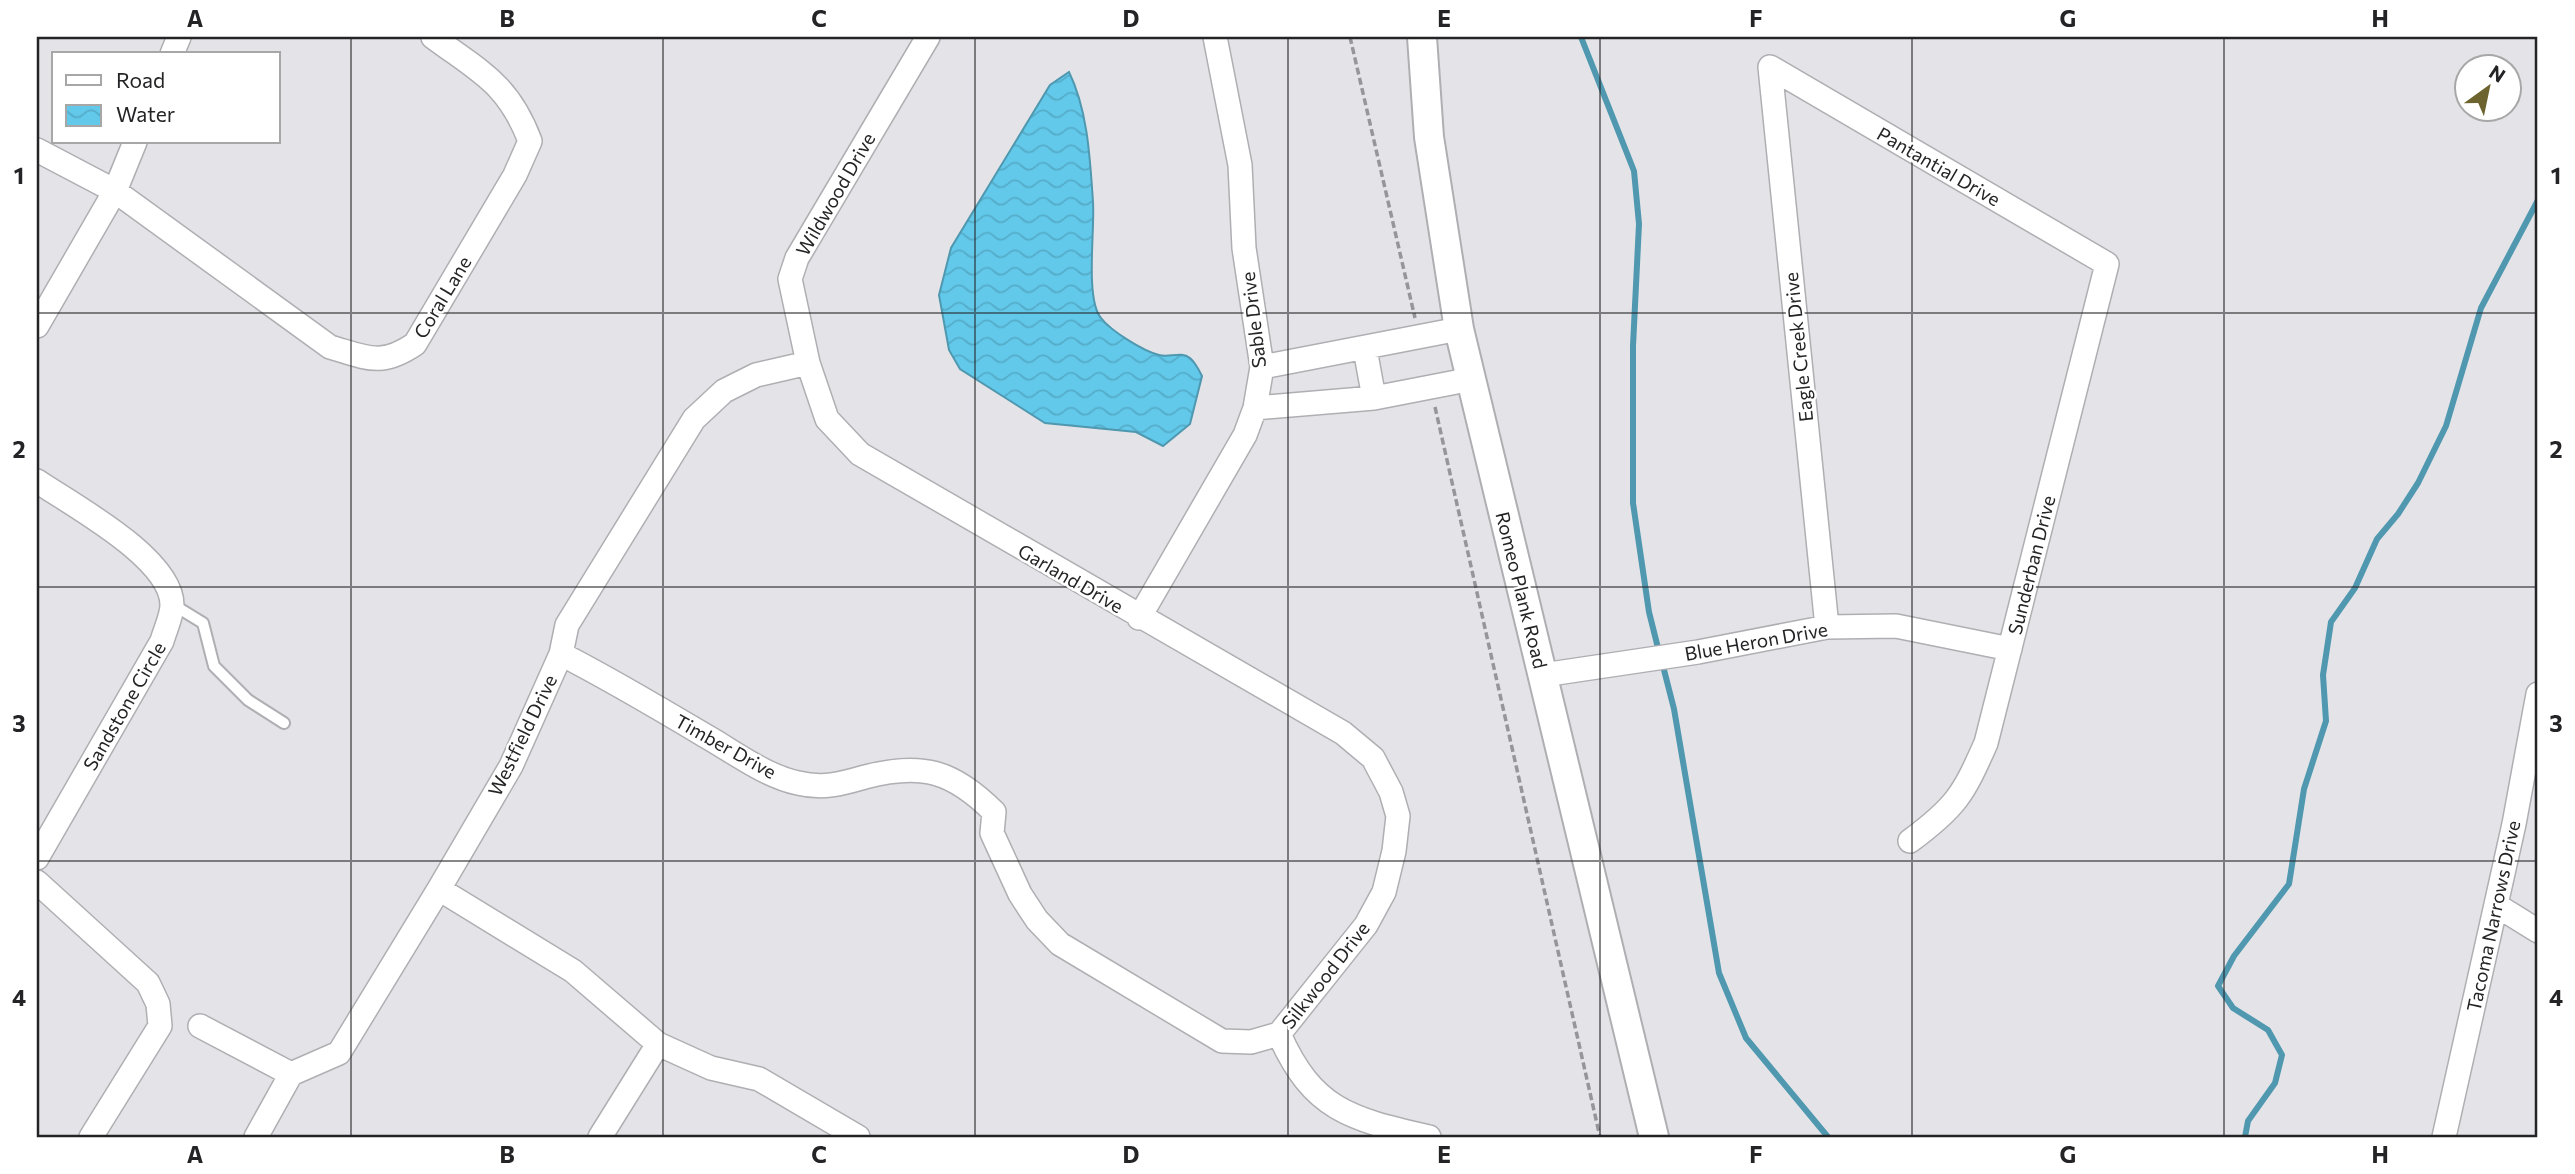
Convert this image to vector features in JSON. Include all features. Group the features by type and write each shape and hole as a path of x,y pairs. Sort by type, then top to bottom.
{"street":[{"name":"Coral Lane","path":"115,191 331,347 365,356 393,358 415,344 515,175 530,141 519,113 503,89 433,37"},
{"name":"Wildwood Drive","path":"808,363 790,279 797,258 928,37"},
{"name":"Sable Drive","path":"1139,618 1245,435 1255,408 1262,367 1244,248 1240,165 1215,37"},
{"name":"Romeo Plank Road","path":"1422,37 1429,137 1459,329 1654,1137"},
{"name":"Pantantial Drive","path":"1770,67 2107,264"},
{"name":"Eagle Creek Drive","path":"1770,67 1827,627"},
{"path":"37,326 115,191 134,144"},
{"path":"37,150 115,191"},
{"name":"Sunderban Drive","path":"1910,841 1943,817 1966,789 1986,743 2107,264"},
{"path":"1262,367 1459,329"},
{"path":"1365,349 1374,398"},
{"name":"Garland Drive","path":"808,363 827,419 860,454 1139,618 1343,733 1373,758"},
{"name":"Westfield Drive","path":"291,1074 338,1053 439,889 511,766 561,654 567,625 694,419 724,391 756,375 808,363"},
{"path":"1255,408 1374,398 1472,379"},
{"path":"37,481 131,545 162,573 172,604"},
{"name":"Sandstone Circle","path":"37,858 162,641 172,604"},
{"name":"Blue Heron Drive","path":"1543,675 1698,652 1827,627 1896,626 2010,649"},
{"name":"Timber Drive","path":"561,654 766,771 796,783 826,788 876,774 916,769 944,774 972,790 994,812 992,833 1020,894 1038,920 1060,944 1222,1041 1251,1042 1279,1034"},
{"name":"Tacoma Narrows Drive","path":"2444,1137 2496,905 2538,694"},
{"name":"Silkwood Drive","path":"1279,1034 1366,925 1384,892 1394,851 1398,816 1391,792 1373,758"},
{"path":"37,882 148,983 158,1004 160,1026 91,1137"},
{"path":"439,889 573,971 658,1044 711,1068 760,1079 858,1137"},
{"path":"2496,905 2538,931"},
{"path":"200,1026 291,1074 256,1137"},
{"path":"1279,1034 1293,1067 1314,1093 1365,1123 1429,1137"},
{"path":"600,1137 658,1044"}],"lane":[{"path":"172,604 203,623 214,666 229,683 284,723"}],"path":[{"path":"1350,37 1420,337"},
{"path":"1430,387 1600,1137"}],"water":[{"path":"1069,72 1084,119 1089,152 1093,202 1092,280 1096,309 1112,329 1128,340 1159,355 1186,356 1194,362 1202,376 1190,424 1163,446 1136,432 1045,423 960,369 949,350 939,295 951,248 1050,85"}],"waterway":[{"path":"1581,37 1634,171 1639,224 1633,346 1633,503 1649,612 1659,652"},
{"path":"2245,1137 2248,1121 2275,1083 2282,1055 2268,1030 2233,1008 2218,986 2234,956 2289,884 2304,789 2326,721 2323,675 2331,622 2355,588 2377,539 2398,514 2418,483 2446,426 2481,308 2538,200"},
{"path":"1662,662 1674,709 1719,973 1746,1038 1828,1137"}]}
